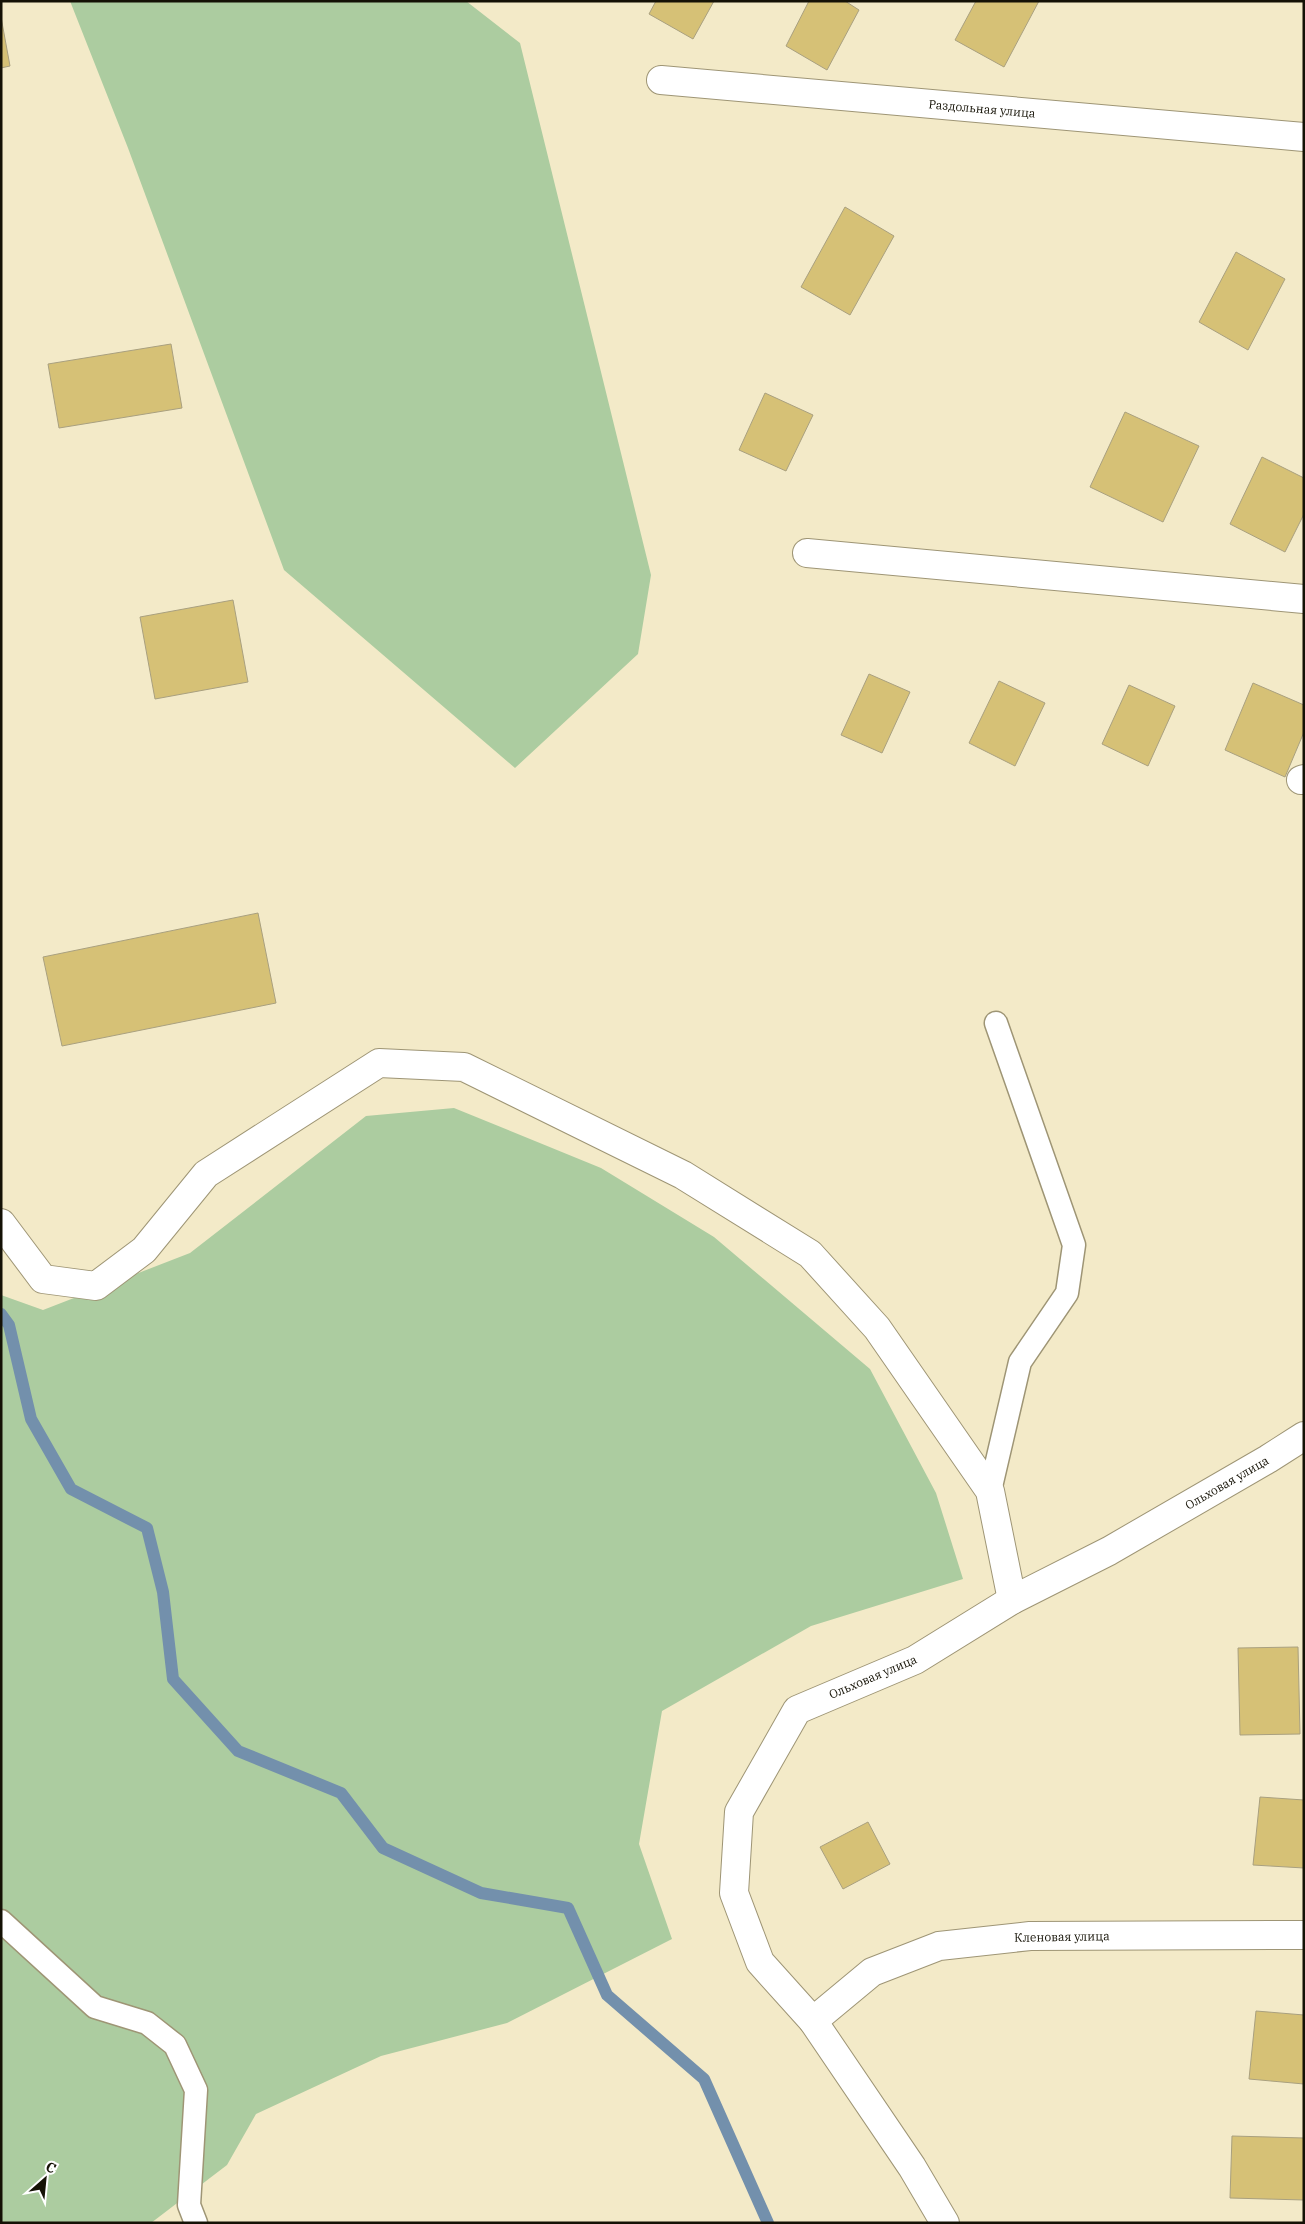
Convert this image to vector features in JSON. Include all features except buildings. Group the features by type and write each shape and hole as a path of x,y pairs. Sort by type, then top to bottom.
{"street":[{"name":"Раздольная улица","path":"661,80 1304,137"},
{"path":"807,553 1304,599"},
{"path":"1,1223 43,1279 96,1286 144,1250 206,1174 379,1063 464,1067 683,1175 810,1254 877,1328 990,1491 1012,1600"},
{"name":"Ольховая улица","path":"945,2223 912,2167 813,2021 760,1962 734,1893 739,1812 797,1710 915,1660 1012,1600 1109,1551 1268,1459 1304,1436"},
{"name":"Кленовая улица","path":"813,2021 872,1972 939,1946 1030,1936 1304,1935"}],"lane":[{"path":"990,1491 1020,1362 1067,1293 1074,1245 996,1023"},
{"path":"1,1921 95,2007 147,2023 175,2045 196,2090 189,2205 196,2223"}],"green space":[{"path":"70,1 466,1 520,43 651,575 638,654 515,768 284,570 128,148"},
{"path":"454,1108 601,1168 714,1237 870,1369 936,1493 963,1579 811,1626 662,1711 639,1844 672,1939 507,2023 381,2056 256,2114 227,2165 151,2223 1,2223 1,1295 43,1310 190,1253 366,1116"}],"waterway":[{"path":"1,1314 9,1325 31,1419 71,1489 147,1528 163,1592 173,1679 238,1751 341,1793 383,1848 481,1893 568,1908 607,1995 704,2079 768,2223"}]}
